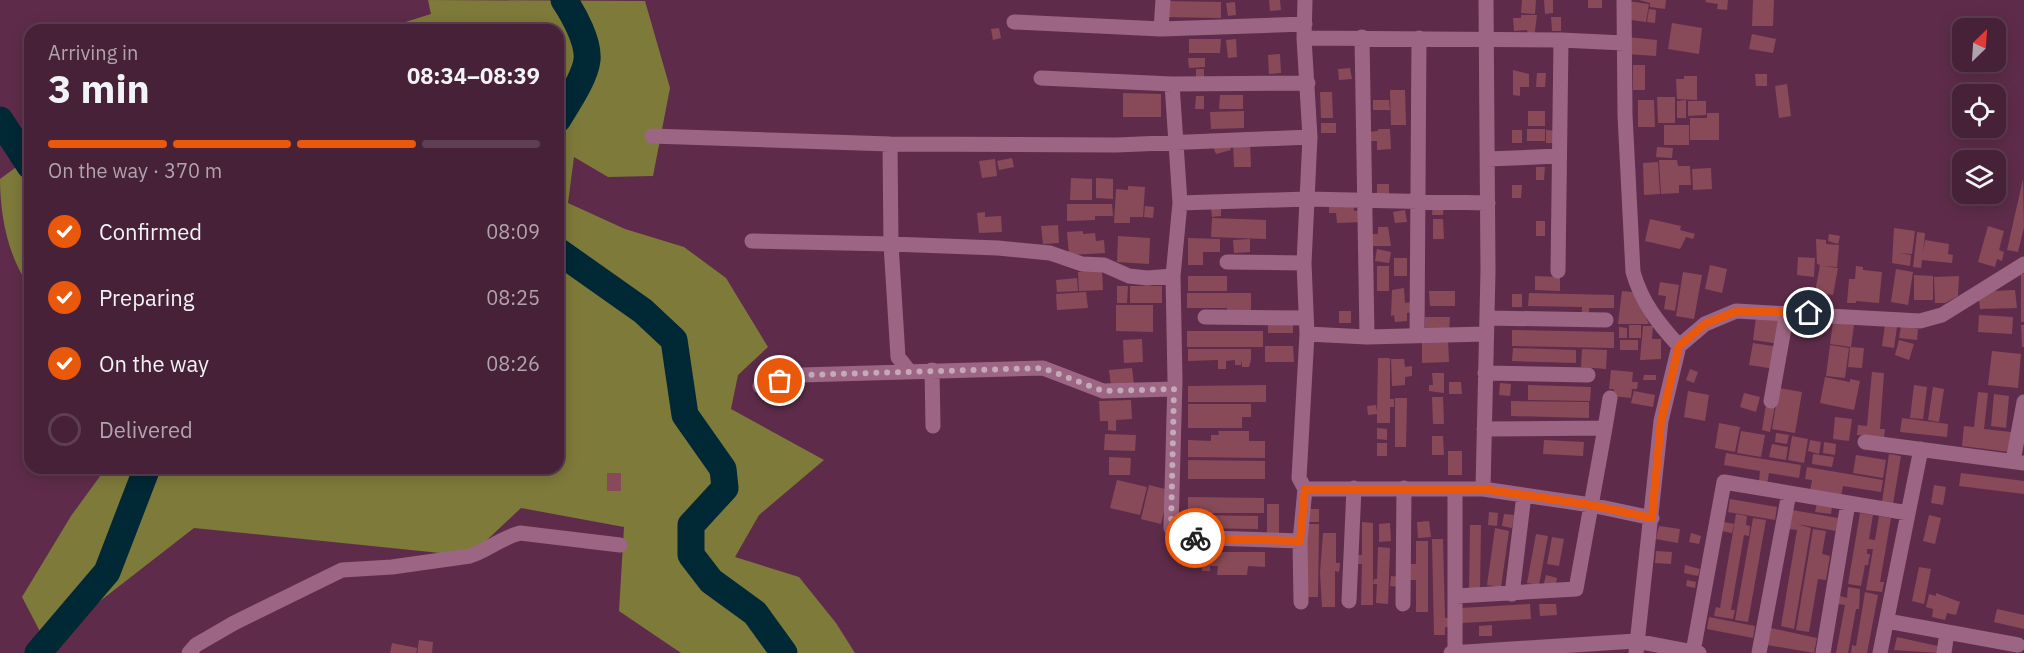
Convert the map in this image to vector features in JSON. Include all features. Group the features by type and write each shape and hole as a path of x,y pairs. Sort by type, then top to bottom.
{"street":[{"path":"1161,29 1163,0"},
{"path":"1301,602 1300,541 1305,489 1299,478 1307,334 1304,263 1310,137 1304,31 1305,0"},
{"path":"1483,489 1488,203 1486,0"},
{"path":"1624,0 1633,272 1640,295 1657,323 1679,346"},
{"path":"1014,21 1161,29 1304,31 1362,37 1561,40 1624,44"},
{"path":"1362,37 1367,337"},
{"path":"1417,335 1419,38"},
{"path":"1558,271 1561,40"},
{"path":"1041,78 1172,84 1308,83"},
{"path":"1172,84 1180,203 1173,276 1174,389 1171,528 1173,534 1179,537 1300,541"},
{"path":"652,136 1034,146 1310,137"},
{"path":"890,144 891,244 898,357 909,371"},
{"path":"1488,159 1559,156"},
{"path":"1180,203 1307,199 1488,203"},
{"path":"753,241 998,248 1050,253 1082,264 1104,265 1129,276 1147,278 1173,276"},
{"path":"1227,262 1304,263"},
{"path":"1636,647 1661,421 1679,346 1705,324 1737,311 1920,321 1942,315 2024,264"},
{"path":"1771,401 1788,312"},
{"path":"1205,317 1306,318"},
{"path":"1307,334 1367,337 1417,335 1487,326 1606,320"},
{"path":"760,387 801,375 1043,368 1103,391 1174,389"},
{"path":"932,370 933,426"},
{"path":"1485,373 1588,375"},
{"path":"1456,596 1576,590 1610,398"},
{"path":"1865,442 2019,462 2024,402"},
{"path":"1484,429 1605,428"},
{"path":"1880,653 1921,449"},
{"path":"1455,489 1456,596 1453,652 1636,647 1696,652 1724,482 1908,513"},
{"path":"1349,601 1354,488"},
{"path":"1403,604 1404,488"},
{"path":"1305,489 1483,489 1591,505 1652,518"},
{"path":"1759,653 1789,493"},
{"path":"1512,594 1524,495"},
{"path":"1823,653 1848,503"},
{"path":"189,653 196,645 234,623 342,570 357,567 392,567 470,556 483,552 506,537 520,533 620,544"},
{"path":"1887,621 1947,632 2008,647"},
{"path":"1944,653 1947,632"}],"shaded area":[{"path":"428,0 645,1 670,88 653,176 608,177 574,157 568,203 625,229 684,247 726,278 768,347 738,375 731,409 824,460 759,515 735,557 799,577 836,623 855,653 681,653 619,611 624,527 521,508 470,556 194,528 46,643 22,597 71,516 102,474 564,474 564,24 399,24 431,14"},
{"path":"24,161 24,279 7,236 0,179"}],"building":[{"path":"1269,0 1280,0 1281,10 1270,11"},
{"path":"1522,0 1536,0 1535,14 1521,13"},
{"path":"1544,0 1553,0 1553,13 1545,14"},
{"path":"1588,0 1602,0 1602,8 1588,8"},
{"path":"1639,0 1666,0 1665,9 1650,7 1650,3"},
{"path":"1706,0 1728,0 1727,10 1717,9 1718,4 1705,2"},
{"path":"1753,0 1774,0 1773,26 1752,26"},
{"path":"1166,1 1221,2 1221,18 1166,17"},
{"path":"1627,1 1649,4 1646,22 1624,19"},
{"path":"1235,2 1236,15 1228,16 1226,3"},
{"path":"1649,9 1656,10 1655,23 1647,22"},
{"path":"1521,15 1537,15 1534,39 1528,39 1527,30 1514,31 1513,18 1521,18"},
{"path":"1551,17 1561,17 1561,31 1552,31"},
{"path":"1672,23 1702,28 1699,54 1668,49"},
{"path":"999,28 1001,38 993,40 991,29"},
{"path":"1752,34 1776,39 1773,53 1749,49"},
{"path":"1627,37 1657,40 1656,56 1626,54"},
{"path":"1189,39 1221,39 1220,53 1189,53"},
{"path":"1236,39 1237,57 1228,58 1226,40"},
{"path":"1280,54 1281,73 1269,74 1268,55"},
{"path":"1188,58 1205,58 1205,67 1189,68"},
{"path":"1633,65 1645,65 1645,90 1633,90"},
{"path":"1350,68 1352,79 1339,80 1338,69"},
{"path":"1196,69 1204,69 1204,81 1196,81"},
{"path":"1513,70 1529,74 1529,87 1520,87 1520,96 1513,95"},
{"path":"1537,73 1546,73 1545,87 1536,87"},
{"path":"1755,74 1767,74 1767,86 1756,86"},
{"path":"1684,76 1697,76 1697,100 1677,99 1676,79 1684,79"},
{"path":"1787,84 1791,116 1779,118 1775,86"},
{"path":"1390,90 1405,90 1406,125 1391,125"},
{"path":"1320,92 1332,92 1333,118 1321,118"},
{"path":"1123,93 1161,94 1161,117 1123,117"},
{"path":"1220,95 1243,95 1243,109 1219,109"},
{"path":"1196,96 1204,96 1204,109 1195,109"},
{"path":"1657,97 1675,97 1675,123 1658,123"},
{"path":"1373,100 1389,100 1390,110 1373,110"},
{"path":"1638,100 1654,100 1655,127 1638,127"},
{"path":"1686,100 1686,118 1677,118 1677,101"},
{"path":"1688,101 1706,101 1706,115 1688,116"},
{"path":"1244,111 1244,128 1211,129 1210,112"},
{"path":"1528,111 1545,111 1545,126 1528,126"},
{"path":"1707,113 1719,113 1719,140 1690,140 1690,118 1707,118"},
{"path":"1321,123 1336,123 1336,133 1321,133"},
{"path":"1664,125 1689,125 1689,145 1664,145"},
{"path":"1378,129 1390,129 1391,149 1377,150 1377,141 1369,141 1368,132 1378,131"},
{"path":"1527,129 1545,129 1545,141 1527,141"},
{"path":"1512,130 1522,130 1522,143 1512,143"},
{"path":"1546,130 1557,131 1557,143 1546,143"},
{"path":"1229,142 1231,150 1216,154 1213,147"},
{"path":"1250,142 1251,167 1234,167 1233,143"},
{"path":"1657,147 1673,148 1672,158 1656,157"},
{"path":"1012,158 1014,167 999,170 997,161"},
{"path":"995,159 997,176 982,178 979,161"},
{"path":"1659,160 1677,160 1678,166 1690,166 1691,185 1679,185 1679,193 1661,194"},
{"path":"1658,162 1660,194 1644,195 1643,163"},
{"path":"1536,167 1545,167 1544,180 1536,180"},
{"path":"1711,168 1712,189 1693,190 1692,169"},
{"path":"1071,178 1092,179 1092,200 1070,200"},
{"path":"1096,178 1113,179 1113,199 1096,198"},
{"path":"2023,179 2024,227 2018,252 2007,250"},
{"path":"1377,184 1389,184 1389,196 1377,196"},
{"path":"1512,185 1522,185 1521,198 1512,198"},
{"path":"1128,186 1145,187 1143,217 1130,217 1130,223 1114,223 1116,189 1128,190"},
{"path":"1354,203 1354,211 1362,210 1362,222 1337,223 1336,213 1329,213 1329,206"},
{"path":"1433,203 1444,204 1443,215 1432,215"},
{"path":"1067,204 1112,204 1113,216 1095,216 1095,220 1067,221"},
{"path":"1145,206 1154,207 1153,218 1144,217"},
{"path":"1211,209 1221,209 1221,216 1212,217"},
{"path":"1405,210 1407,222 1395,223 1393,212"},
{"path":"985,212 985,217 1001,216 1002,232 979,233 977,213"},
{"path":"1212,218 1266,220 1266,239 1211,237"},
{"path":"1433,219 1443,219 1444,239 1433,239"},
{"path":"1650,219 1681,226 1680,230 1695,234 1693,239 1686,237 1680,249 1645,241"},
{"path":"1536,221 1545,221 1545,236 1536,236"},
{"path":"1058,225 1059,243 1043,244 1041,226"},
{"path":"1988,226 2004,231 1999,250 2004,252 2002,261 1997,259 1995,267 1978,262"},
{"path":"1378,227 1388,227 1391,246 1367,246 1367,234 1378,234"},
{"path":"1894,228 1915,231 1912,254 1899,253 1911,255 1910,266 1892,263"},
{"path":"1083,231 1083,234 1095,233 1096,241 1104,240 1105,253 1069,255 1067,232"},
{"path":"1917,232 1925,233 1923,254 1925,240 1949,244 1948,254 1953,255 1952,263 1922,260 1921,268 1913,267"},
{"path":"1829,234 1840,236 1838,244 1828,241"},
{"path":"1118,236 1150,238 1149,264 1117,262"},
{"path":"1188,238 1220,239 1220,252 1203,252 1203,265 1188,265"},
{"path":"1250,239 1250,252 1234,253 1233,240"},
{"path":"1816,239 1826,240 1826,244 1839,245 1837,267 1822,266 1838,268 1833,295 1815,292 1820,265 1817,264"},
{"path":"1377,249 1391,252 1389,263 1375,261"},
{"path":"1798,257 1815,258 1814,277 1797,275"},
{"path":"1394,258 1407,258 1407,276 1394,276"},
{"path":"1710,265 1727,269 1722,293 1705,289"},
{"path":"1377,266 1389,266 1389,291 1377,291"},
{"path":"1856,266 1863,267 1863,270 1882,272 1879,303 1856,301 1856,303 1847,303 1849,279 1855,279"},
{"path":"1896,269 1913,272 1908,305 1891,302"},
{"path":"1102,270 1103,290 1079,291 1078,272"},
{"path":"1683,272 1702,275 1694,319 1676,316"},
{"path":"2021,274 2024,274 2024,322 2021,322"},
{"path":"1914,275 1933,276 1933,300 1914,300"},
{"path":"1188,276 1227,276 1227,291 1188,291"},
{"path":"1535,276 1560,277 1560,291 1535,290"},
{"path":"1959,276 1958,296 1945,303 1935,303 1934,277"},
{"path":"1077,278 1078,291 1057,292 1056,280"},
{"path":"1660,282 1679,285 1675,311 1664,309 1666,296 1658,295"},
{"path":"1117,286 1128,286 1127,303 1117,303"},
{"path":"1130,286 1162,286 1162,303 1130,303"},
{"path":"1404,288 1405,303 1412,302 1413,312 1407,313 1407,321 1395,322 1394,315 1391,316 1392,290"},
{"path":"2015,290 2017,308 1980,309 1979,299 1993,291"},
{"path":"1429,291 1455,291 1455,306 1430,306"},
{"path":"1622,291 1634,292 1649,324 1618,324"},
{"path":"1086,292 1088,308 1057,310 1056,294"},
{"path":"1187,293 1251,293 1251,314 1227,314 1227,308 1187,308"},
{"path":"1529,293 1614,295 1614,308 1589,308 1589,317 1582,317 1582,307 1528,306"},
{"path":"1512,294 1522,294 1522,307 1512,307"},
{"path":"1116,305 1153,305 1153,332 1116,331"},
{"path":"1339,311 1351,311 1351,323 1339,323"},
{"path":"1979,315 2013,317 2012,334 1978,332"},
{"path":"1425,317 1450,317 1449,331 1425,330"},
{"path":"1756,317 1783,321 1780,344 1753,340"},
{"path":"1268,319 1293,319 1293,333 1268,333"},
{"path":"1833,322 1854,325 1851,347 1830,344"},
{"path":"1629,325 1641,325 1641,338 1629,338"},
{"path":"1885,325 1897,327 1894,348 1882,346"},
{"path":"2021,325 2024,325 2024,347 2022,347"},
{"path":"1643,326 1653,326 1652,339 1661,339 1661,359 1640,360"},
{"path":"1901,326 1918,329 1917,340 1899,338"},
{"path":"1619,327 1627,328 1627,338 1619,338"},
{"path":"1512,330 1614,332 1614,348 1512,346"},
{"path":"1187,331 1263,331 1263,347 1187,347"},
{"path":"1142,339 1143,362 1124,363 1123,340"},
{"path":"1448,339 1449,362 1422,363 1422,340"},
{"path":"1620,340 1638,340 1638,350 1620,350"},
{"path":"1899,340 1914,344 1909,360 1895,355"},
{"path":"1753,343 1779,347 1775,369 1749,365"},
{"path":"1830,345 1849,348 1845,378 1826,376"},
{"path":"1265,346 1293,346 1294,362 1265,362"},
{"path":"1850,347 1864,348 1862,368 1848,367"},
{"path":"1513,348 1576,350 1576,363 1512,361"},
{"path":"1188,349 1251,349 1251,360 1249,367 1242,367 1242,360 1241,365 1235,365 1235,360 1226,361 1226,369 1218,369 1218,360 1188,361"},
{"path":"1582,349 1607,350 1606,369 1581,367"},
{"path":"1992,351 2021,354 2018,388 1988,385"},
{"path":"1378,358 1390,358 1390,399 1394,399 1394,407 1390,407 1390,423 1377,423 1377,414 1368,415 1367,406 1376,405 1377,412"},
{"path":"1391,359 1404,359 1405,367 1412,366 1412,376 1405,377 1405,385 1392,386"},
{"path":"1132,368 1134,384 1111,386 1109,370"},
{"path":"1690,369 1698,372 1694,383 1686,380"},
{"path":"1611,370 1633,372 1632,382 1638,382 1637,389 1632,389 1631,398 1613,396 1614,389 1609,389"},
{"path":"1872,372 1884,373 1880,429 1885,429 1884,437 1857,435 1858,425 1867,426"},
{"path":"1432,373 1444,373 1444,393 1429,391 1429,385 1433,385"},
{"path":"1644,375 1656,375 1656,380 1643,380"},
{"path":"1825,377 1850,382 1850,379 1860,381 1854,410 1820,403"},
{"path":"1449,382 1461,382 1462,394 1449,394"},
{"path":"1500,383 1511,384 1510,396 1499,395"},
{"path":"1266,385 1266,402 1188,402 1188,386"},
{"path":"1528,385 1591,387 1590,401 1528,400"},
{"path":"1914,385 1927,387 1923,419 1910,418"},
{"path":"1933,387 1944,389 1939,422 1928,420"},
{"path":"1779,388 1802,392 1795,433 1772,429"},
{"path":"1634,391 1655,395 1653,407 1631,403"},
{"path":"1688,391 1709,395 1705,421 1684,417"},
{"path":"1978,392 1988,393 1984,429 2011,432 2009,452 1962,446 1964,426 1974,427"},
{"path":"1744,393 1760,397 1756,412 1740,407"},
{"path":"1994,394 2009,396 2006,428 1991,426"},
{"path":"1432,397 1443,397 1444,424 1433,424"},
{"path":"1395,398 1407,398 1406,447 1395,447"},
{"path":"1131,400 1132,419 1116,420 1116,431 1108,430 1108,421 1100,421 1099,401"},
{"path":"1511,401 1589,402 1589,418 1511,416"},
{"path":"1188,404 1251,404 1251,417 1242,417 1242,428 1188,428"},
{"path":"1766,404 1775,406 1770,432 1762,430"},
{"path":"1835,417 1852,419 1849,441 1833,439"},
{"path":"1902,418 1948,424 1947,437 1900,432"},
{"path":"1719,423 1740,427 1735,452 1715,448"},
{"path":"1377,428 1387,429 1387,440 1377,439"},
{"path":"1218,431 1249,431 1249,441 1265,441 1265,458 1188,457 1188,440 1211,441 1211,435 1219,435"},
{"path":"1741,431 1765,435 1761,457 1737,453"},
{"path":"1776,433 1789,435 1787,444 1775,442"},
{"path":"1105,434 1136,435 1135,451 1104,450"},
{"path":"1432,436 1443,436 1444,455 1432,455"},
{"path":"1792,436 1808,439 1804,463 1788,460"},
{"path":"1544,440 1584,442 1583,456 1543,454"},
{"path":"1810,440 1821,442 1819,454 1808,451"},
{"path":"1824,442 1836,444 1835,455 1823,453"},
{"path":"1377,443 1387,443 1387,456 1377,456"},
{"path":"1772,444 1788,447 1786,460 1769,457"},
{"path":"1448,451 1462,451 1462,475 1448,475"},
{"path":"1726,453 1801,465 1799,478 1769,473 1767,484 1759,482 1760,471 1724,465"},
{"path":"1813,454 1834,457 1832,467 1812,464"},
{"path":"1889,454 1901,456 1893,504 1882,502"},
{"path":"1856,455 1886,460 1883,478 1853,473"},
{"path":"1109,457 1131,458 1130,475 1109,475"},
{"path":"1188,460 1265,461 1265,479 1188,479"},
{"path":"1807,467 1883,480 1881,492 1843,486 1841,496 1810,491 1812,480 1805,479"},
{"path":"607,473 621,473 621,491 607,491"},
{"path":"1961,473 2024,481 2024,494 1959,486"},
{"path":"1117,480 1147,487 1140,515 1110,508"},
{"path":"1149,485 1169,490 1161,524 1141,519"},
{"path":"1934,485 1946,487 1943,505 1931,503"},
{"path":"1188,497 1264,498 1264,513 1188,513"},
{"path":"1730,499 1777,507 1775,520 1728,512"},
{"path":"1817,503 1832,506 1831,514 1815,512"},
{"path":"1267,504 1279,504 1279,534 1267,534"},
{"path":"1305,509 1319,509 1319,522 1304,522"},
{"path":"1792,510 1838,518 1836,531 1797,524 1811,528 1794,629 1781,626 1797,530 1789,529"},
{"path":"1489,512 1498,513 1497,526 1488,525"},
{"path":"1860,513 1873,515 1869,539 1875,540 1879,516 1891,518 1880,582 1884,582 1882,592 1866,590 1873,549 1867,549 1867,554 1870,554 1868,565 1865,565 1861,586 1848,584"},
{"path":"1504,514 1514,515 1512,528 1502,526"},
{"path":"1736,514 1747,516 1746,525 1750,526 1749,536 1744,535 1731,610 1735,610 1733,619 1714,616 1716,607 1720,608"},
{"path":"1186,515 1258,516 1258,529 1187,528"},
{"path":"1929,515 1941,518 1935,544 1923,541"},
{"path":"1753,518 1766,520 1748,622 1735,620"},
{"path":"1429,521 1431,537 1418,538 1417,522"},
{"path":"1362,522 1373,523 1373,605 1361,605 1362,564 1355,564 1355,555 1362,555"},
{"path":"1724,522 1734,524 1732,533 1722,531"},
{"path":"1390,523 1391,541 1379,542 1379,524"},
{"path":"1307,524 1319,524 1318,597 1306,597"},
{"path":"1470,525 1481,525 1480,592 1469,592"},
{"path":"1659,526 1680,529 1678,543 1656,539"},
{"path":"1495,528 1509,531 1501,587 1487,585"},
{"path":"1813,529 1826,531 1822,554 1830,556 1826,580 1818,579 1809,632 1796,630"},
{"path":"1323,533 1336,533 1336,563 1340,563 1339,572 1335,571 1335,607 1322,607 1320,573"},
{"path":"1691,533 1701,536 1699,544 1689,542"},
{"path":"1536,534 1548,536 1539,585 1527,583"},
{"path":"1552,537 1564,539 1559,566 1547,564"},
{"path":"1432,539 1443,539 1445,618 1450,618 1451,627 1445,627 1445,635 1434,635"},
{"path":"1416,541 1428,541 1428,612 1416,612 1416,580 1405,580 1405,564 1416,564"},
{"path":"1378,547 1390,548 1388,604 1376,603 1377,584 1373,584 1374,579 1377,579"},
{"path":"1656,551 1672,552 1671,564 1655,563"},
{"path":"1187,552 1265,552 1265,567 1248,566 1247,575 1217,575 1218,566 1210,566 1210,571 1202,571 1202,566 1187,566"},
{"path":"1685,565 1700,569 1698,576 1684,573"},
{"path":"1919,567 1931,569 1924,604 1912,601"},
{"path":"1546,575 1557,578 1555,589 1543,587"},
{"path":"1391,576 1401,577 1400,587 1390,586"},
{"path":"1687,580 1696,582 1695,588 1686,586"},
{"path":"1848,587 1860,589 1859,609 1856,609 1848,653 1836,653 1845,605 1838,604 1840,596 1847,598"},
{"path":"1865,592 1878,595 1867,653 1851,653 1852,645 1856,646"},
{"path":"1936,593 1960,602 1956,615 1947,613 1945,620 1932,617 1933,609 1926,607 1929,594 1936,596"},
{"path":"1530,604 1531,619 1462,623 1461,608"},
{"path":"1539,604 1556,604 1557,615 1540,616"},
{"path":"1997,609 2024,615 2024,629 1994,622"},
{"path":"1709,617 1755,626 1753,638 1707,629"},
{"path":"1492,625 1492,636 1479,636 1479,626"},
{"path":"1771,628 1817,638 1814,653 1767,645"},
{"path":"1897,637 1942,647 1940,653 1894,650"},
{"path":"419,640 433,642 432,653 417,653"},
{"path":"392,643 417,648 416,653 390,653"}],"waterway":[{"path":"564,0 583,37 587,60 579,83 564,109"},
{"path":"0,120 24,157"},
{"path":"564,255 643,311 674,340 685,415 723,469 725,488 691,525 691,555 711,581 755,613 784,653"},
{"path":"38,653 107,572 145,474"}],"way so far":[{"path":"780,381 801,375 1043,368 1060,372 1089,387 1103,391 1174,389 1171,528 1173,534 1179,537 1195,538"}],"route":[{"path":"1195,538 1300,541 1305,489 1483,489 1591,505 1652,518 1661,421 1679,346 1705,324 1737,311 1809,313"}]}
